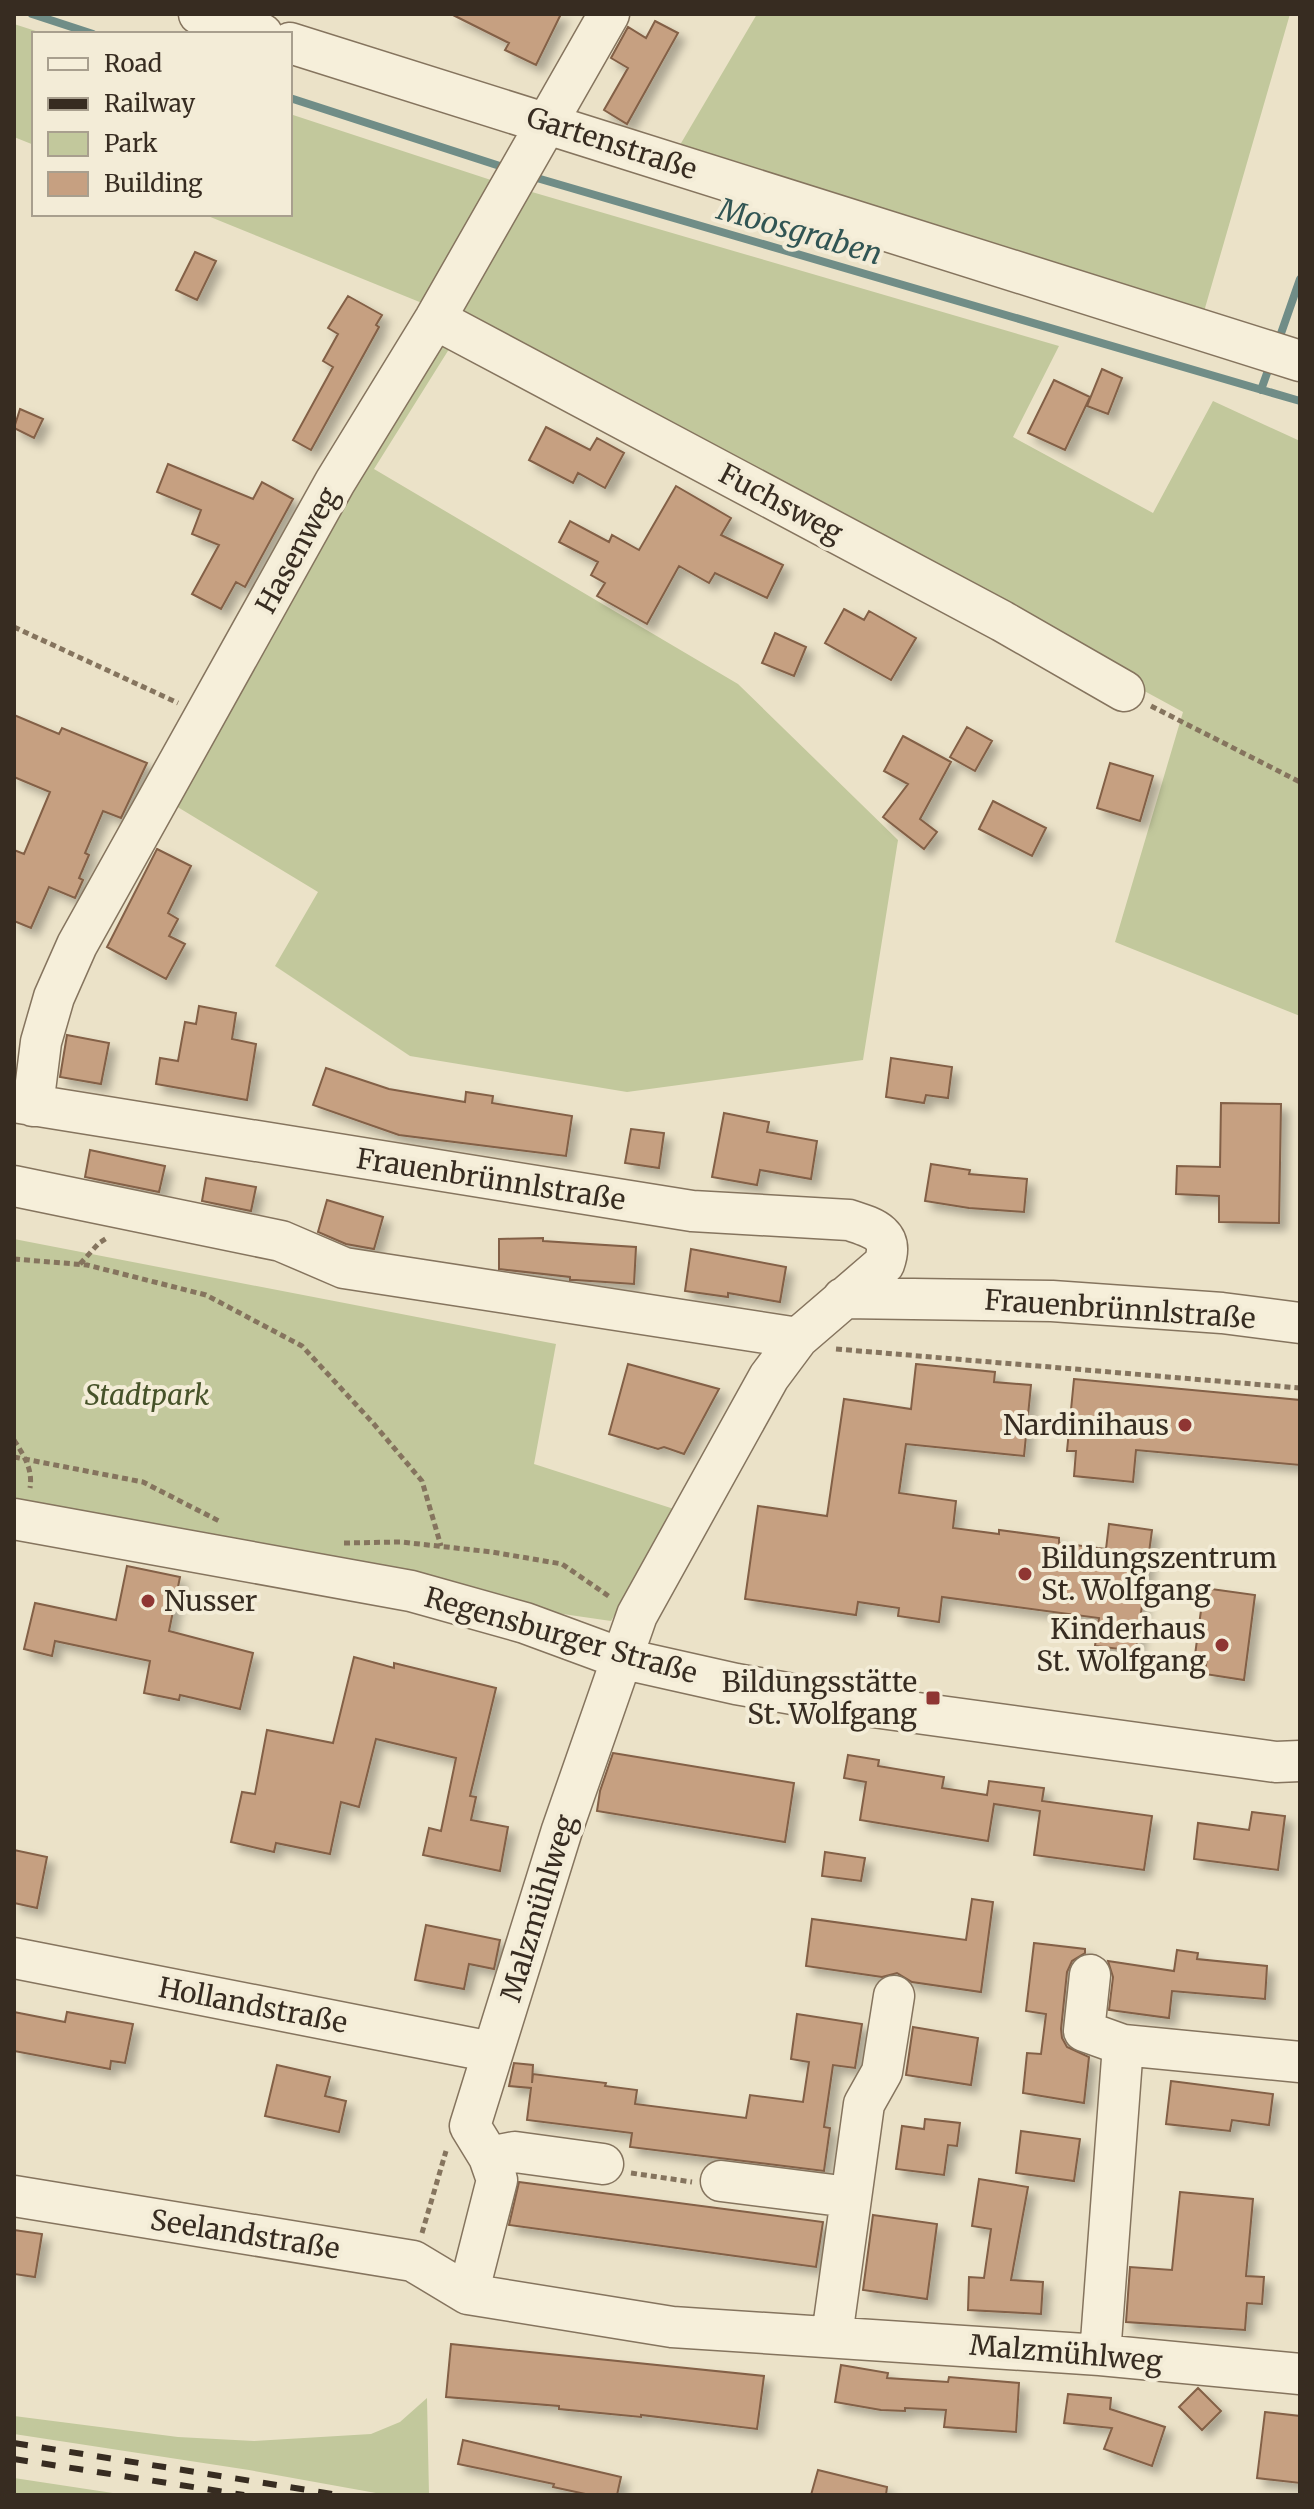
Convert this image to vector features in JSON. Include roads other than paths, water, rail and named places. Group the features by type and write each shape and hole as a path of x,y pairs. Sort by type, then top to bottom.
{"street":[{"path":"199,14 256,32"},
{"name":"Hasenweg","path":"23,1104 54,997 77,945 335,482 435,319 609,14"},
{"name":"Gartenstraße","path":"292,44 1282,355"},
{"name":"Fuchsweg","path":"435,319 1002,621 1124,691"},
{"name":"Frauenbrünnlstraße","path":"23,1104 692,1211 849,1220 869,1226 884,1237 889,1251 884,1264 843,1298 813,1344 769,1377 637,1615 620,1658"},
{"path":"14,1186 281,1241 344,1268 813,1344"},
{"name":"Frauenbrünnlstraße","path":"843,1298 1052,1301 1222,1313 1300,1323"},
{"name":"Regensburger Straße","path":"17,1520 411,1591 525,1623 620,1658 736,1684 844,1703 1276,1762 1300,1761"},
{"name":"Malzmühlweg","path":"620,1658 562,1830 470,2126 489,2157 497,2180 468,2294 672,2327 1100,2355 1300,2374"},
{"name":"Hollandstraße","path":"14,1958 492,2052"},
{"path":"1090,1975 1084,2031 1123,2045 1300,2062"},
{"path":"832,2336 864,2104 882,2072 894,1996"},
{"path":"1100,2355 1123,2045"},
{"path":"489,2157 515,2152 603,2164"},
{"path":"721,2181 849,2197"},
{"name":"Seelandstraße","path":"14,2196 413,2261 468,2294"}],"waterway":[{"name":"Moosgraben","path":"32,14 87,32"},
{"name":"Moosgraben","path":"292,99 506,168"},
{"name":"Moosgraben","path":"530,176 1300,401"},
{"path":"1278,342 1300,279"},
{"path":"1261,390 1271,362"}],"railway":[{"path":"14,2443 339,2495"},
{"path":"14,2459 244,2495"}],"place":[{"name":"Nardinihaus","path":"1185,1425"},
{"name":"Bildungszentrum St. Wolfgang","path":"1025,1574"},
{"name":"Nusser","path":"148,1601"},
{"name":"Kinderhaus St. Wolfgang","path":"1222,1645"},
{"name":"Bildungsstätte St. Wolfgang","path":"933,1698"}],"park label":[{"name":"Stadtpark","path":"147,1395"}]}
